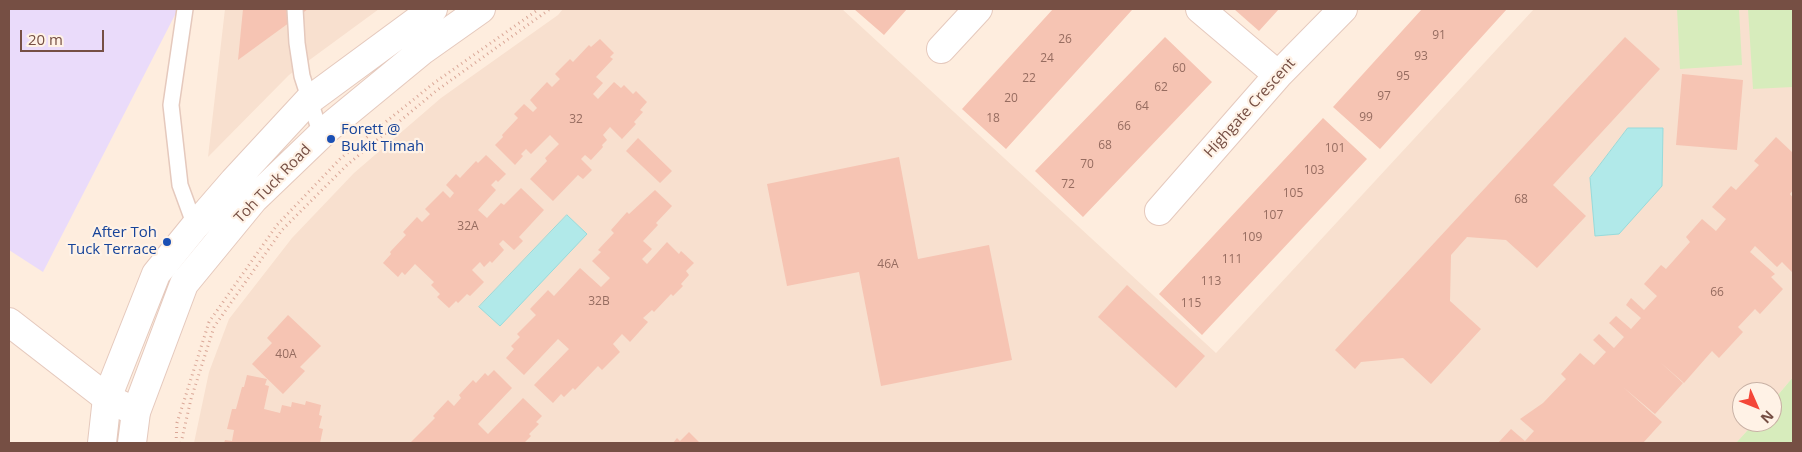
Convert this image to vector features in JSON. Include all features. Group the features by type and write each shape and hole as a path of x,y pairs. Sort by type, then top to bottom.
{"street":[{"name":"Toh Tuck Road","path":"102,443 107,398 156,274 195,226 308,101 433,9"},
{"name":"Toh Tuck Road","path":"132,443 136,412 184,284 252,200 321,135 424,50 481,9"},
{"path":"941,49 978,9"},
{"path":"1200,9 1278,75"},
{"name":"Highgate Crescent","path":"1159,211 1278,75 1344,9"},
{"path":"9,322 107,398 136,412"}],"lane":[{"path":"185,9 171,104 180,186 195,226"},
{"path":"295,9 302,76 308,101 321,135"}],"path":[{"path":"176,443 177,423 209,322 277,225 341,158 434,83 539,9"},
{"path":"182,443 191,400 214,327 282,230 354,158 436,91 550,9"}],"shaded area":[{"path":"9,9 178,9 43,272 9,250"},
{"path":"225,9 379,9 289,75 208,157"},
{"path":"563,9 842,9 1216,353 1534,9 1793,9 1793,377 1782,390 1782,382 1732,382 1732,432 1746,432 1736,443 194,443 209,372 229,319 292,238 354,173 441,98 558,15"}],"green space":[{"path":"1677,9 1739,9 1742,65 1680,69"},
{"path":"1748,9 1793,9 1793,87 1753,89"},
{"path":"1793,377 1793,443 1736,443 1746,432 1782,432 1782,390"}],"water":[{"path":"1628,128 1663,128 1662,186 1619,234 1595,236 1590,178"},
{"path":"567,215 587,234 500,326 479,307"}],"building":[{"path":"243,9 308,9 238,60"},
{"path":"854,9 907,9 884,35"},
{"path":"1053,9 1132,10 1006,149 962,109"},
{"path":"1234,9 1279,9 1259,31"},
{"path":"1422,9 1507,9 1380,149 1333,107"},
{"path":"1165,37 1212,82 1083,217 1035,171"},
{"path":"1625,37 1660,69 1553,185 1586,216 1537,268 1506,240 1467,237 1451,255 1450,301 1481,329 1431,384 1403,358 1361,362 1355,369 1335,350"},
{"path":"600,39 614,53 610,57 613,59 596,77 603,83 593,94 598,99 614,82 621,88 624,85 633,94 636,91 647,102 640,110 643,112 634,122 636,124 622,139 610,127 603,135 607,140 602,145 603,147 591,160 585,155 581,159 592,170 583,179 578,175 553,201 530,179 547,161 545,158 559,144 550,135 531,154 526,149 515,165 495,145 518,118 514,114 524,104 533,112 537,108 530,100 547,82 552,87 560,79 555,74 570,59 573,62 589,45 591,47"},
{"path":"1682,74 1743,80 1737,150 1676,145"},
{"path":"1323,118 1367,159 1202,335 1159,294"},
{"path":"1776,137 1793,153 1793,190 1790,194 1793,198 1793,273 1782,262 1777,267 1755,246 1750,252 1775,274 1771,277 1783,289 1760,314 1755,309 1738,327 1743,332 1719,358 1712,351 1684,383 1660,362 1683,383 1655,414 1623,387 1662,422 1643,443 1498,443 1511,429 1525,441 1534,431 1520,419 1543,403 1566,379 1561,374 1580,353 1594,365 1606,352 1593,340 1599,334 1614,348 1624,337 1609,323 1616,316 1631,329 1641,318 1626,305 1631,298 1644,310 1657,296 1644,284 1661,265 1666,269 1690,242 1686,237 1702,219 1716,231 1726,219 1712,207 1731,186 1736,190 1759,165 1754,161"},
{"path":"638,138 672,171 660,183 626,151"},
{"path":"486,155 506,174 498,182 496,180 491,185 496,190 478,210 487,218 501,203 504,205 521,188 544,210 519,237 523,241 514,250 503,240 499,244 504,250 492,263 490,261 484,267 480,262 472,270 484,282 470,296 467,294 458,303 456,301 449,308 437,297 440,294 431,285 434,282 415,264 405,275 402,272 398,277 383,263 391,254 390,252 406,235 403,232 417,217 422,222 430,214 425,209 443,191 450,198 454,193 446,185 456,174 460,178 476,161 478,163"},
{"path":"899,157 918,259 989,245 1012,360 881,386 859,272 787,286 767,184"},
{"path":"655,190 672,206 643,241 652,249 642,259 647,264 667,242 679,254 681,251 694,263 686,271 689,275 681,284 683,286 673,296 671,294 654,312 652,310 643,318 648,322 630,342 622,334 613,344 620,352 602,370 598,366 575,390 573,388 564,397 561,394 553,403 534,385 569,349 558,339 524,375 506,358 514,349 511,346 520,337 517,334 536,315 530,309 548,290 554,296 580,268 601,287 610,278 592,261 601,252 598,250 614,233 611,230 627,212 629,214"},
{"path":"1127,285 1205,356 1176,388 1098,317"},
{"path":"288,315 321,346 300,367 305,371 283,394 252,364 272,343 267,338"},
{"path":"494,370 512,388 478,424 488,434 523,398 542,416 536,422 539,424 529,434 531,436 524,443 410,443 435,418 433,416 448,400 454,406 461,398 459,395 473,380 476,383 485,373 488,376"},
{"path":"247,375 267,379 265,385 269,386 264,409 280,413 282,405 291,407 292,402 305,405 306,401 321,405 319,415 322,416 319,428 323,429 320,443 224,443 225,440 232,441 234,430 227,429 232,409 236,409"},
{"path":"689,432 700,443 673,443 677,438 680,441"}],"place":[{"name":"Forett @ Bukit Timah","path":"331,139"},
{"name":"After Toh Tuck Terrace","path":"167,242"}]}
